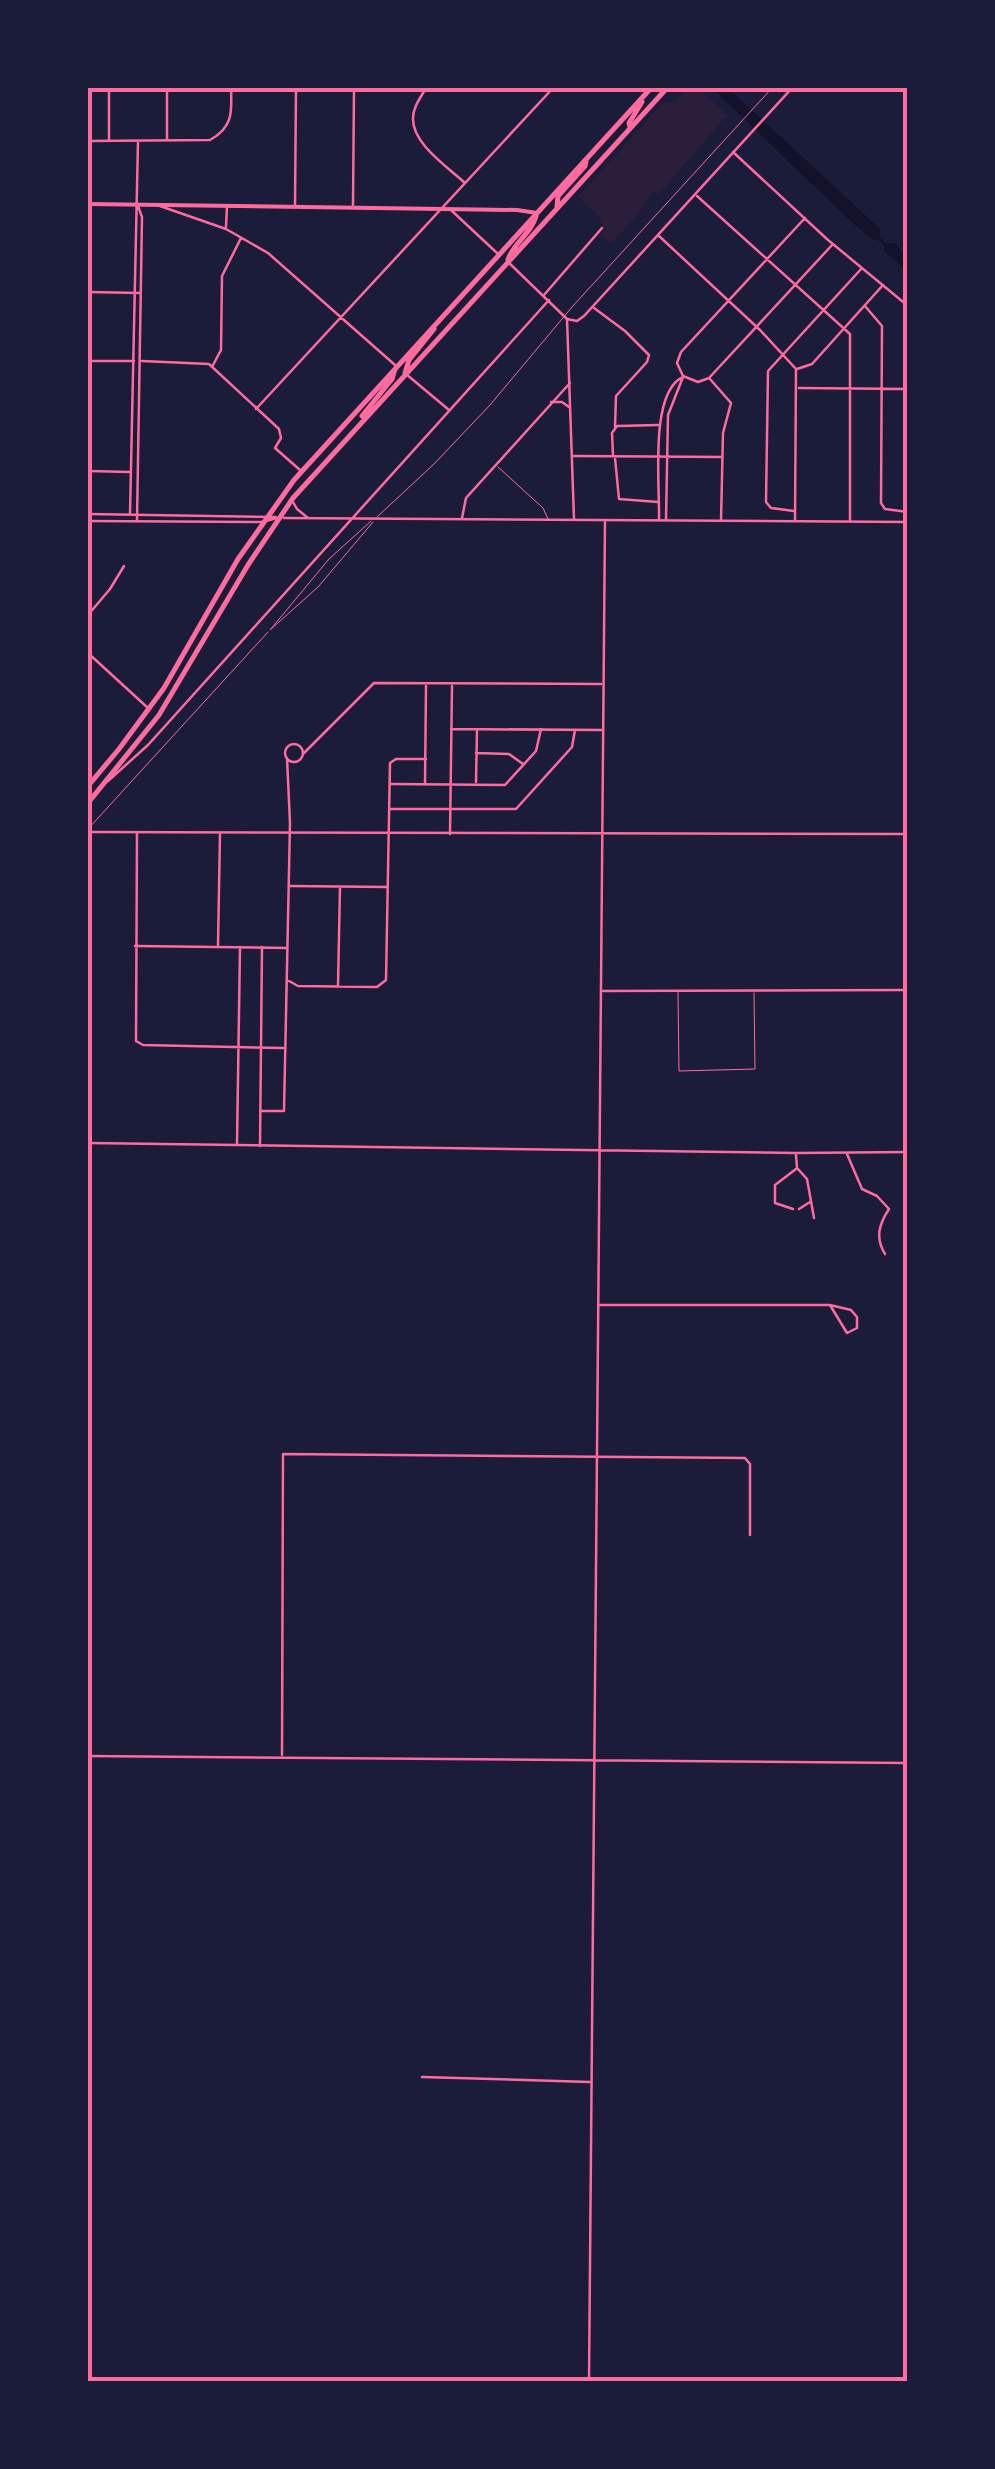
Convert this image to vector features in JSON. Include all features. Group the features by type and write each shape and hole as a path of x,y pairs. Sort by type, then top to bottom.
{"highway":[{"path":"630,127 630,120 652,88"},
{"path":"89,781 150,709 265,518 302,470 652,88"},
{"path":"88,803 160,715 293,498 666,88"},
{"path":"558,207 558,196 585,166 587,157"},
{"path":"536,213 558,207"},
{"path":"507,261 510,251 534,224 536,213"},
{"path":"405,373 406,364 431,336 437,322"},
{"path":"359,423 367,406 392,378 396,366"},
{"path":"150,709 160,715"}],"main road":[{"path":"88,204 442,208 536,213"}],"street":[{"path":"109,88 109,141"},
{"path":"168,88 168,141"},
{"path":"88,141 204,141 224,132 232,111 231,88"},
{"path":"295,206 296,88"},
{"path":"354,88 354,208"},
{"path":"426,88 414,112 414,130 466,184"},
{"path":"256,409 553,88"},
{"path":"507,261 566,317 579,320 792,88"},
{"path":"130,521 138,141"},
{"path":"733,152 833,244 908,306"},
{"path":"695,195 824,309 851,340 850,521"},
{"path":"137,521 142,361 142,217 138,204"},
{"path":"156,204 226,229 281,262 396,366"},
{"path":"226,205 226,229"},
{"path":"450,209 498,254"},
{"path":"684,377 678,365 680,354 805,218"},
{"path":"544,295 602,228"},
{"path":"658,235 729,300 796,370 796,521"},
{"path":"212,367 222,350 224,272 242,237"},
{"path":"659,521 660,425 666,395 684,377 698,382 709,378 833,244"},
{"path":"796,512 771,508 766,502 768,374 771,366 862,268"},
{"path":"796,370 812,364 883,285"},
{"path":"88,292 142,293"},
{"path":"106,783 126,768 550,300"},
{"path":"593,306 648,354 648,361 616,396 612,434 618,498 624,502 660,502"},
{"path":"864,306 882,324 881,503 885,508 908,512"},
{"path":"566,317 574,520"},
{"path":"88,361 198,362 212,367 281,432 275,448 302,470"},
{"path":"405,373 449,410"},
{"path":"666,521 668,411 684,377"},
{"path":"709,378 731,401 722,446 721,521"},
{"path":"462,520 463,501 570,382"},
{"path":"798,388 908,389"},
{"path":"552,402 562,402 571,408"},
{"path":"615,428 660,425"},
{"path":"572,456 722,458"},
{"path":"88,471 130,472"},
{"path":"293,498 296,509 309,518"},
{"path":"88,514 265,518"},
{"path":"88,521 309,518 908,522"},
{"path":"589,2382 606,520"},
{"path":"88,614 110,590 124,566"},
{"path":"88,653 150,709"},
{"path":"426,683 426,784"},
{"path":"450,834 452,683"},
{"path":"290,776 314,741 371,684 604,684"},
{"path":"160,715 175,714"},
{"path":"451,729 603,730"},
{"path":"476,785 477,729"},
{"path":"389,784 508,783 538,748 541,729"},
{"path":"389,809 518,808 572,746 575,730"},
{"path":"261,1111 284,1111 288,746 314,741"},
{"path":"299,746 303,754"},
{"path":"476,754 509,754 524,765"},
{"path":"287,758 299,760"},
{"path":"288,980 298,986 377,986 386,980 392,760 426,759"},
{"path":"88,830 908,834"},
{"path":"137,831 137,1043 284,1048"},
{"path":"218,947 220,832"},
{"path":"289,886 388,888"},
{"path":"338,986 340,887"},
{"path":"135,946 288,948"},
{"path":"237,1146 240,947"},
{"path":"260,1146 262,947"},
{"path":"601,992 908,990"},
{"path":"88,1143 908,1152"},
{"path":"846,1152 862,1189 877,1196 888,1209 878,1238 886,1254"},
{"path":"796,1153 797,1168 807,1178 814,1218"},
{"path":"793,1209 775,1202 775,1185 797,1168"},
{"path":"799,1209 812,1200"},
{"path":"597,1305 830,1305 851,1310 857,1317 857,1328 847,1333 830,1305"},
{"path":"282,1757 283,1454 745,1458 750,1464 750,1535"},
{"path":"88,1756 908,1763"},
{"path":"422,2076 591,2082"}],"lane":[{"path":"270,630 318,587 374,519 462,436 772,88"},
{"path":"496,464 543,508 548,520"},
{"path":"88,830 270,630 329,559 374,519"},
{"path":"678,992 679,1071 755,1069 754,993"}],"shaded area":[{"path":"686,88 698,88 727,115 659,194 652,192 635,218 611,243 600,235 604,230 600,217 578,197 664,102 676,103"},
{"path":"712,88 728,88 880,229 880,238 894,243 907,256 907,271 884,251 884,245 857,227"}]}
